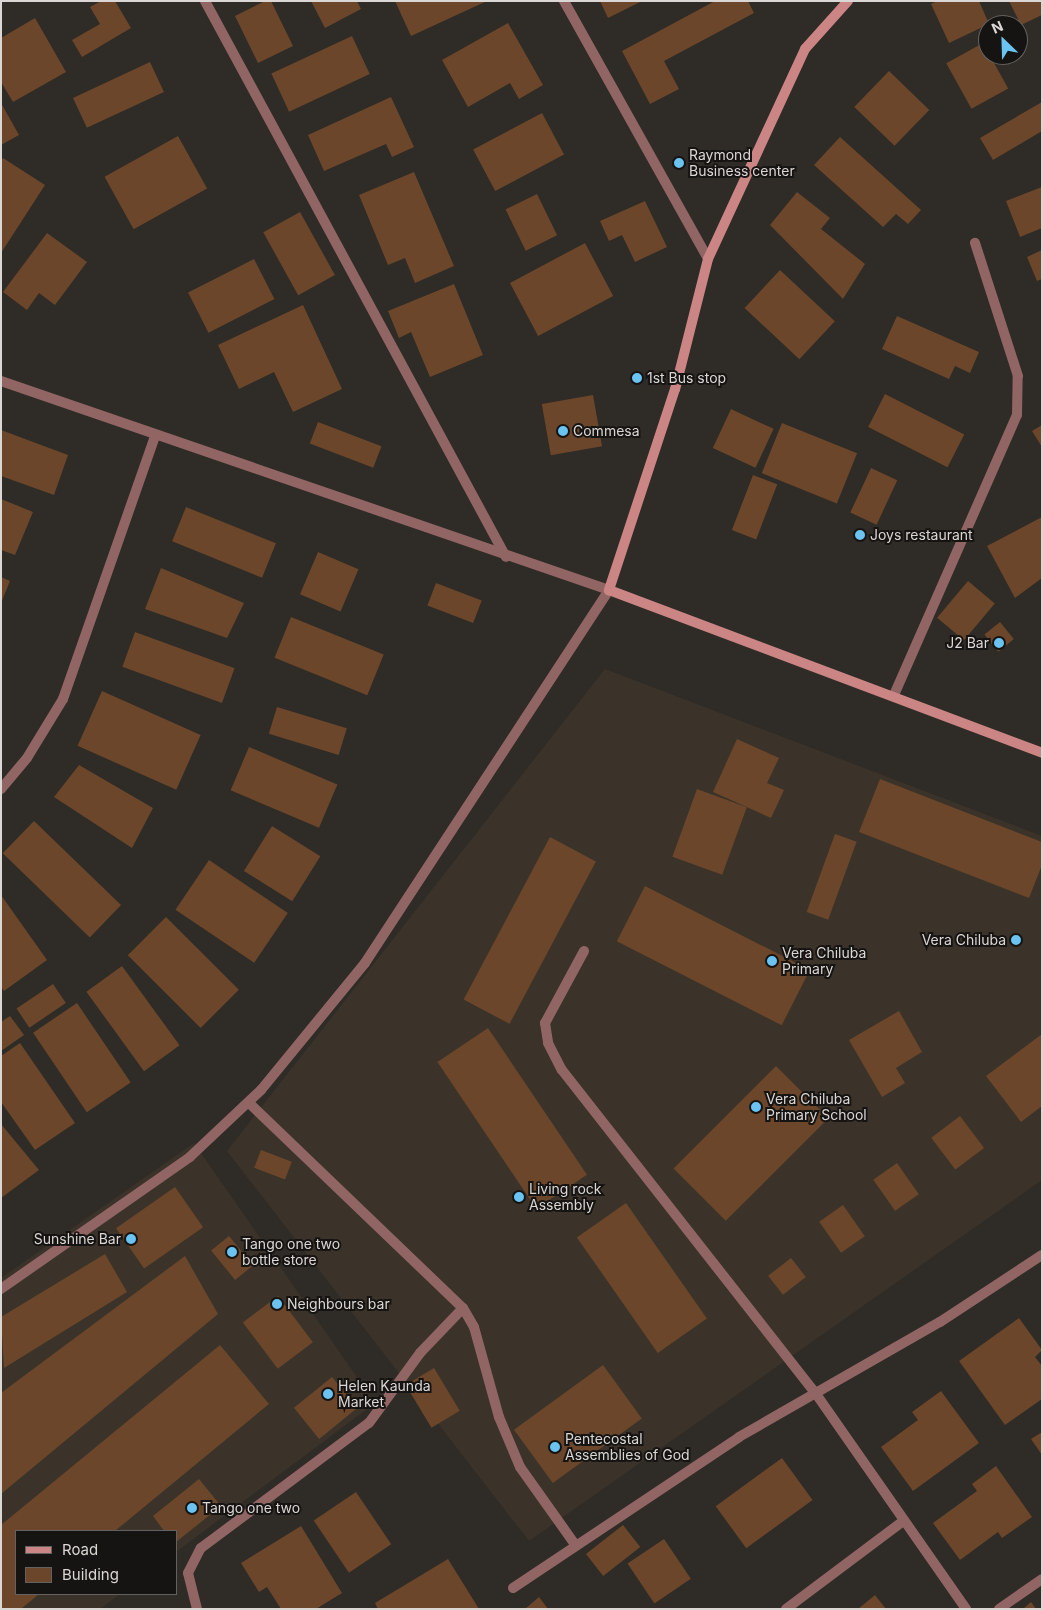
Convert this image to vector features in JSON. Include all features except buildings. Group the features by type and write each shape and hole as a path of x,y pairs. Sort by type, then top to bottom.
{"main road":[{"path":"848,1 806,49 708,259 675,389 609,590 894,695 1042,753"}],"street":[{"path":"205,1 506,557"},
{"path":"564,1 708,259"},
{"path":"894,695 1017,415 1018,376 975,243"},
{"path":"1,381 506,557 609,590 365,963 249,1104 190,1157 1,1289"},
{"path":"1,789 27,758 63,699 155,436"},
{"path":"584,951 544,1023 559,1063 814,1391 902,1522 966,1609"},
{"path":"249,1104 463,1308 474,1327 499,1417 520,1467 574,1543"},
{"path":"513,1588 574,1543 814,1391 940,1322 1042,1255"},
{"path":"197,1609 188,1573 202,1548 369,1422 420,1353 463,1308"},
{"path":"786,1609 902,1522"},
{"path":"1000,1609 1042,1579"}],"shaded area":[{"name":"Vera Chiluba Primary School","path":"605,669 1042,836 1042,1180 529,1541 227,1151"},
{"name":"Helen Kaunda Market","path":"194,1143 375,1403 178,1551 178,1530 15,1530 15,1595 119,1595 100,1609 1,1609 1,1278"}],"place":[{"name":"Raymond Business center","path":"679,163"},
{"name":"1st Bus stop","path":"637,378"},
{"name":"Commesa","path":"563,431"},
{"name":"Joys restaurant","path":"860,535"},
{"name":"J2 Bar","path":"999,643"},
{"name":"Vera Chiluba","path":"1016,940"},
{"name":"Vera Chiluba Primary","path":"772,961"},
{"name":"Vera Chiluba Primary School","path":"756,1107"},
{"name":"Living rock Assembly","path":"519,1197"},
{"name":"Sunshine Bar","path":"131,1239"},
{"name":"Tango one two bottle store","path":"232,1252"},
{"name":"Neighbours bar","path":"277,1304"},
{"name":"Helen Kaunda Market","path":"328,1394"},
{"name":"Pentecostal Assemblies of God","path":"555,1447"},
{"name":"Tango one two","path":"192,1508"}]}
